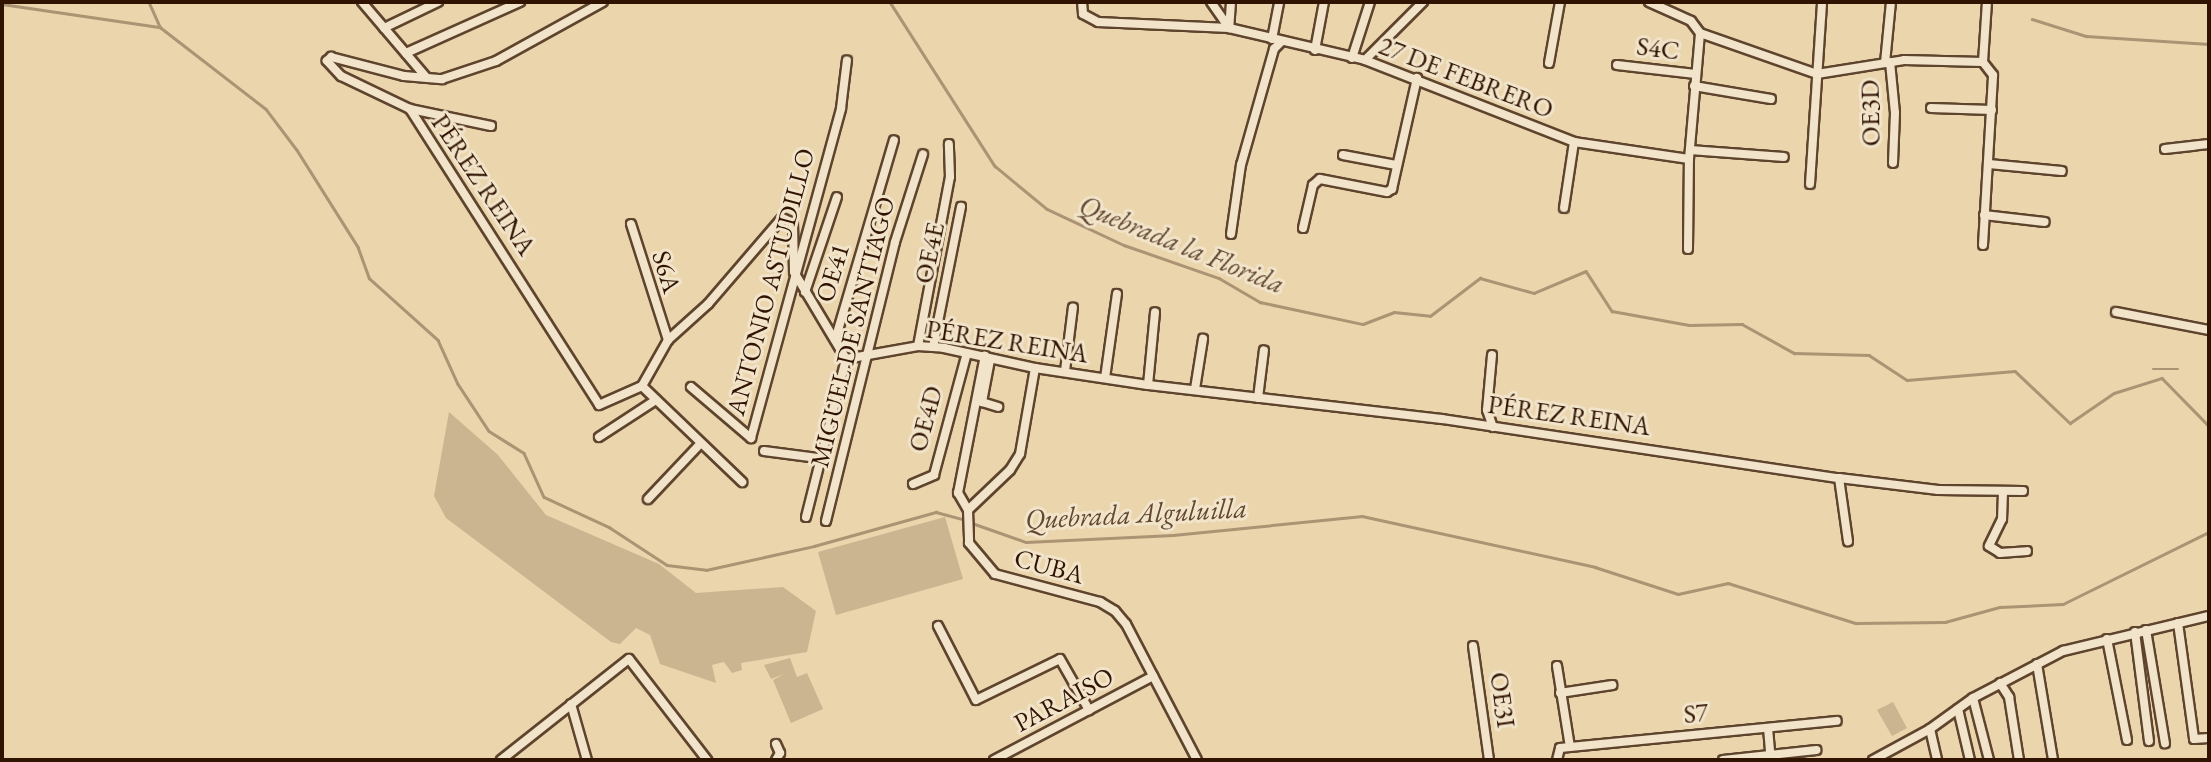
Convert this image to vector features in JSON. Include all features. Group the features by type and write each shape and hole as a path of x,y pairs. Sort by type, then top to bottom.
{"street":[{"path":"362,2 426,78"},
{"path":"384,28 438,2"},
{"path":"406,53 520,2"},
{"path":"410,109 341,76 327,61 331,57 426,78 442,79 496,61 603,2"},
{"name":"27 DE FEBRERO","path":"1082,2 1083,15 1098,22 1229,28 1365,60 1417,78 1574,142 1690,155 1784,158"},
{"path":"1211,2 1229,28"},
{"path":"1229,28 1231,2"},
{"path":"1231,234 1241,165 1276,40 1279,2"},
{"path":"1315,50 1324,2"},
{"path":"1352,58 1370,2"},
{"path":"1365,60 1423,2"},
{"path":"1549,63 1560,2"},
{"path":"1649,2 1691,21 1700,33 1817,74 1887,63 1983,62"},
{"path":"1810,184 1822,2"},
{"name":"OE3D","path":"1891,2 1887,63 1895,113 1892,163"},
{"path":"1983,245 1993,75 1983,62 1987,2"},
{"path":"1688,249 1690,155 1700,33"},
{"name":"ANTONIO ASTUDILLO","path":"691,387 751,438 794,272 841,108 847,60"},
{"name":"S4C","path":"1617,65 1695,74"},
{"path":"1303,228 1315,182 1387,192 1392,189 1417,78"},
{"path":"1694,86 1771,99"},
{"path":"1931,108 1992,110"},
{"name":"PÉREZ REINA","path":"410,109 491,126"},
{"name":"PÉREZ REINA","path":"410,109 537,303 593,401 599,405 642,386"},
{"name":"OE41","path":"835,337 894,140"},
{"path":"1563,208 1574,142"},
{"path":"918,346 950,177 949,144"},
{"path":"2165,149 2209,144"},
{"name":"MIGUEL DE SANTIAGO","path":"826,521 895,242 923,154"},
{"path":"1343,155 1396,165"},
{"path":"1989,164 2062,171"},
{"path":"805,292 837,197"},
{"name":"OE4E","path":"933,347 961,207"},
{"path":"1984,215 2045,222"},
{"path":"742,482 642,386 668,340 708,304 782,218 793,223 794,272 846,359 818,458 806,517"},
{"name":"S6A","path":"631,224 662,331 668,340"},
{"path":"1105,378 1116,294"},
{"path":"1065,371 1073,307"},
{"path":"1148,385 1155,312"},
{"path":"2116,313 2209,330"},
{"path":"1195,389 1203,339"},
{"name":"PÉREZ REINA","path":"846,359 867,358 918,346 933,347 1035,369 1493,427 1839,478 1938,490 2024,491"},
{"path":"1258,398 1264,350"},
{"name":"OE4D","path":"913,484 934,475 967,353"},
{"path":"1492,355 1488,410 1493,427"},
{"path":"988,357 982,402 998,407"},
{"name":"CUBA","path":"988,357 958,493 968,510 967,534 983,565 995,574 1100,602 1115,611 1198,760"},
{"path":"968,510 1016,463 1035,369"},
{"path":"599,437 656,400"},
{"path":"648,499 700,444"},
{"path":"764,451 818,458"},
{"path":"1839,478 1848,541"},
{"path":"2003,492 2003,519 1989,546 2000,554 2027,551"},
{"path":"1873,760 1930,729 2000,682 2072,647 2209,615"},
{"path":"2178,623 2194,740 2209,738"},
{"path":"938,626 976,700 1060,659 1089,710"},
{"path":"2146,630 2165,743"},
{"path":"2135,632 2149,741"},
{"path":"2106,639 2127,740"},
{"name":"OE3I","path":"1473,646 1489,760"},
{"path":"500,760 629,659 707,760"},
{"path":"2037,664 2053,760"},
{"path":"1557,666 1565,747 1557,760"},
{"name":"PARAISO","path":"994,760 1153,676"},
{"path":"2000,682 2009,697 2019,760"},
{"path":"1560,693 1612,685"},
{"path":"1973,698 1989,760"},
{"path":"571,704 587,760"},
{"path":"1958,709 1970,760"},
{"name":"S7","path":"1565,747 1837,722"},
{"path":"1768,728 1770,757"},
{"path":"1930,729 1937,760"},
{"path":"776,744 780,753 776,760"},
{"path":"1723,760 1816,750"}],"shaded area":[{"path":"449,412 498,455 546,515 659,564 696,593 783,587 816,611 807,652 741,663 742,670 732,673 724,662 712,665 716,683 660,664 650,635 636,628 620,644 611,642 446,518 434,496"},
{"path":"945,517 963,579 836,615 818,552"},
{"path":"790,658 797,677 807,673 823,709 791,723 773,680 784,674 771,679 764,665"},
{"path":"1893,702 1907,728 1892,736 1877,710"}],"waterway":[{"path":"149,2 160,27"},
{"name":"Quebrada la Florida","path":"890,2 995,166 1047,209 1124,245 1219,278 1260,302 1363,324 1394,312 1430,316 1480,278 1534,293 1586,271 1612,311 1689,325 1742,324 1794,353 1869,355 1907,380 2015,371 2070,423 2114,393 2162,378 2209,426"},
{"name":"Quebrada Alguluilla","path":"2,4 160,27 266,109 297,150 358,247 369,278 438,340 458,384 489,431 524,453 544,497 609,527 667,565 706,570 814,546 936,512 965,520"},
{"path":"2032,19 2086,36 2209,44"},
{"path":"2153,369 2178,369"},
{"name":"Quebrada Alguluilla","path":"972,523 1026,542 1173,535 1362,516 1595,567 1678,594 1728,583 1856,623 1945,622 2000,607 2063,604 2209,532"}]}
